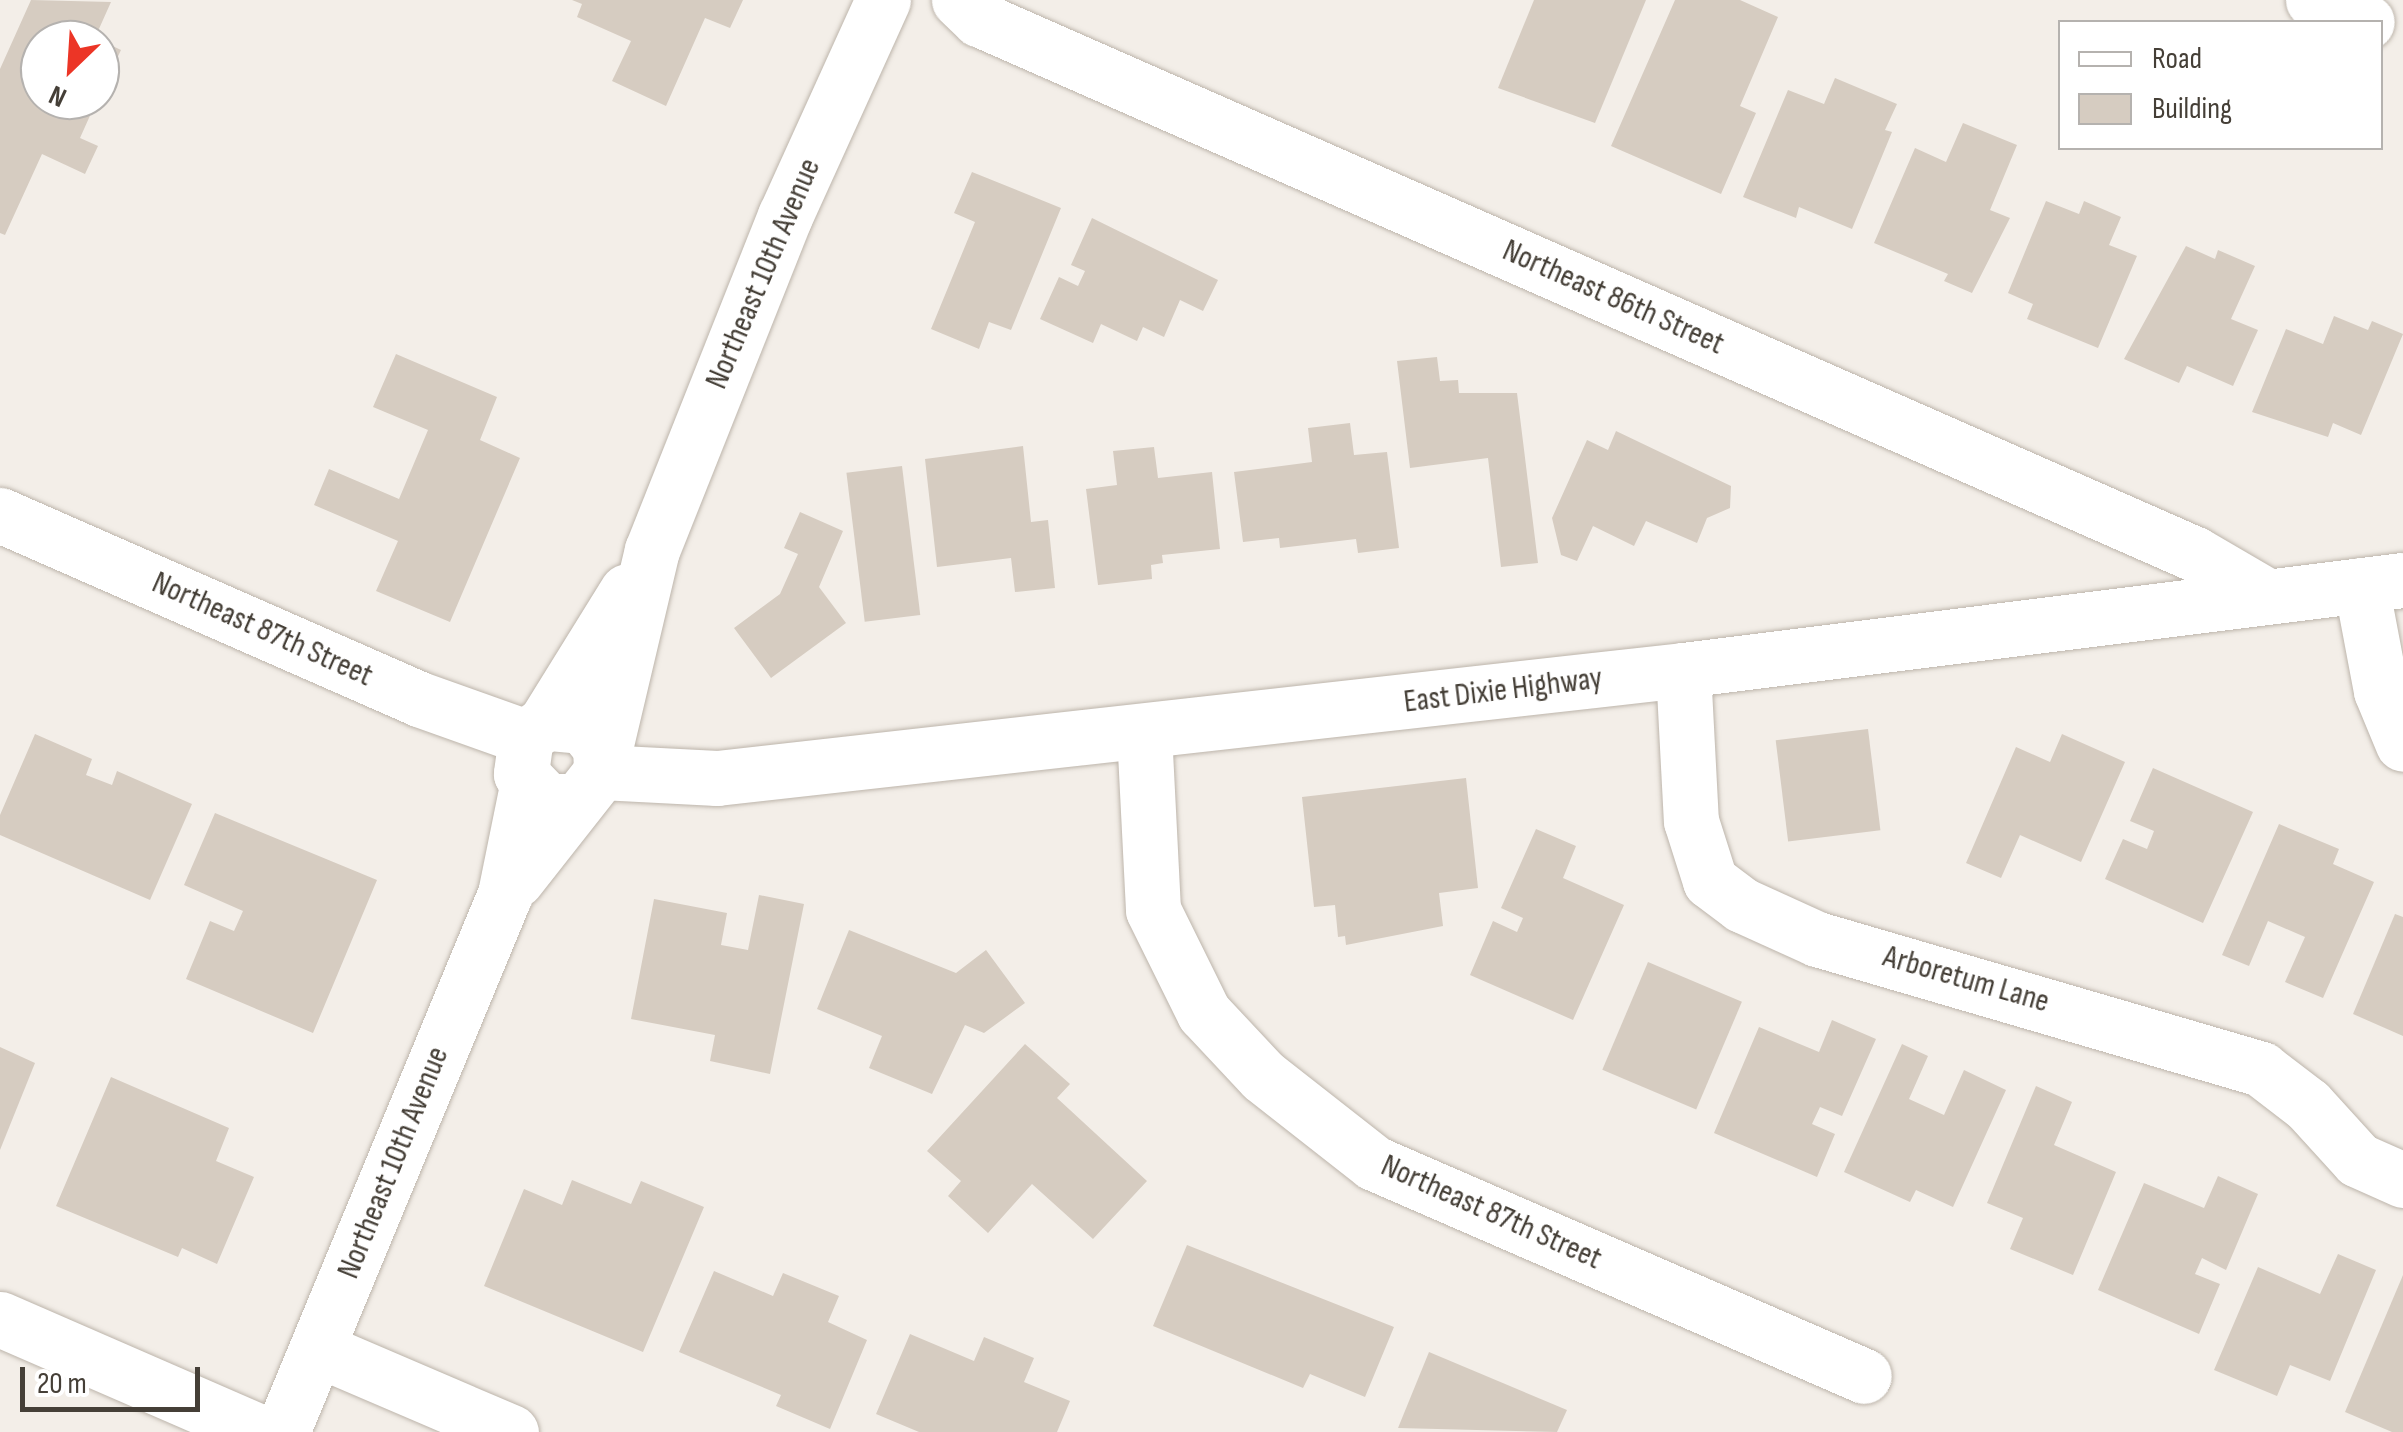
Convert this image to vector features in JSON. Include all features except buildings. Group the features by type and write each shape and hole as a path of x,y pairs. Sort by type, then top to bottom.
{"street":[{"name":"Northeast 10th Avenue","path":"282,1432 652,550 786,216 883,0"},
{"name":"Northeast 86th Street","path":"959,0 979,19 2196,554 2268,596"},
{"path":"2313,0 2362,20"},
{"name":"Northeast 87th Street","path":"0,515 562,763"},
{"name":"East Dixie Highway","path":"562,763 717,778 1683,670 2382,582"},
{"path":"2382,582 2381,691 2403,744"},
{"name":"Arboretum Lane","path":"1683,670 1690,822 1710,881 1742,905 1817,939 1920,964 2261,1068 2308,1105 2358,1160 2403,1180"},
{"name":"Northeast 87th Street","path":"1144,732 1153,910 1204,1014 1263,1076 1374,1163 1864,1376"},
{"path":"0,1319 260,1432"},
{"path":"317,1349 511,1432"}]}
